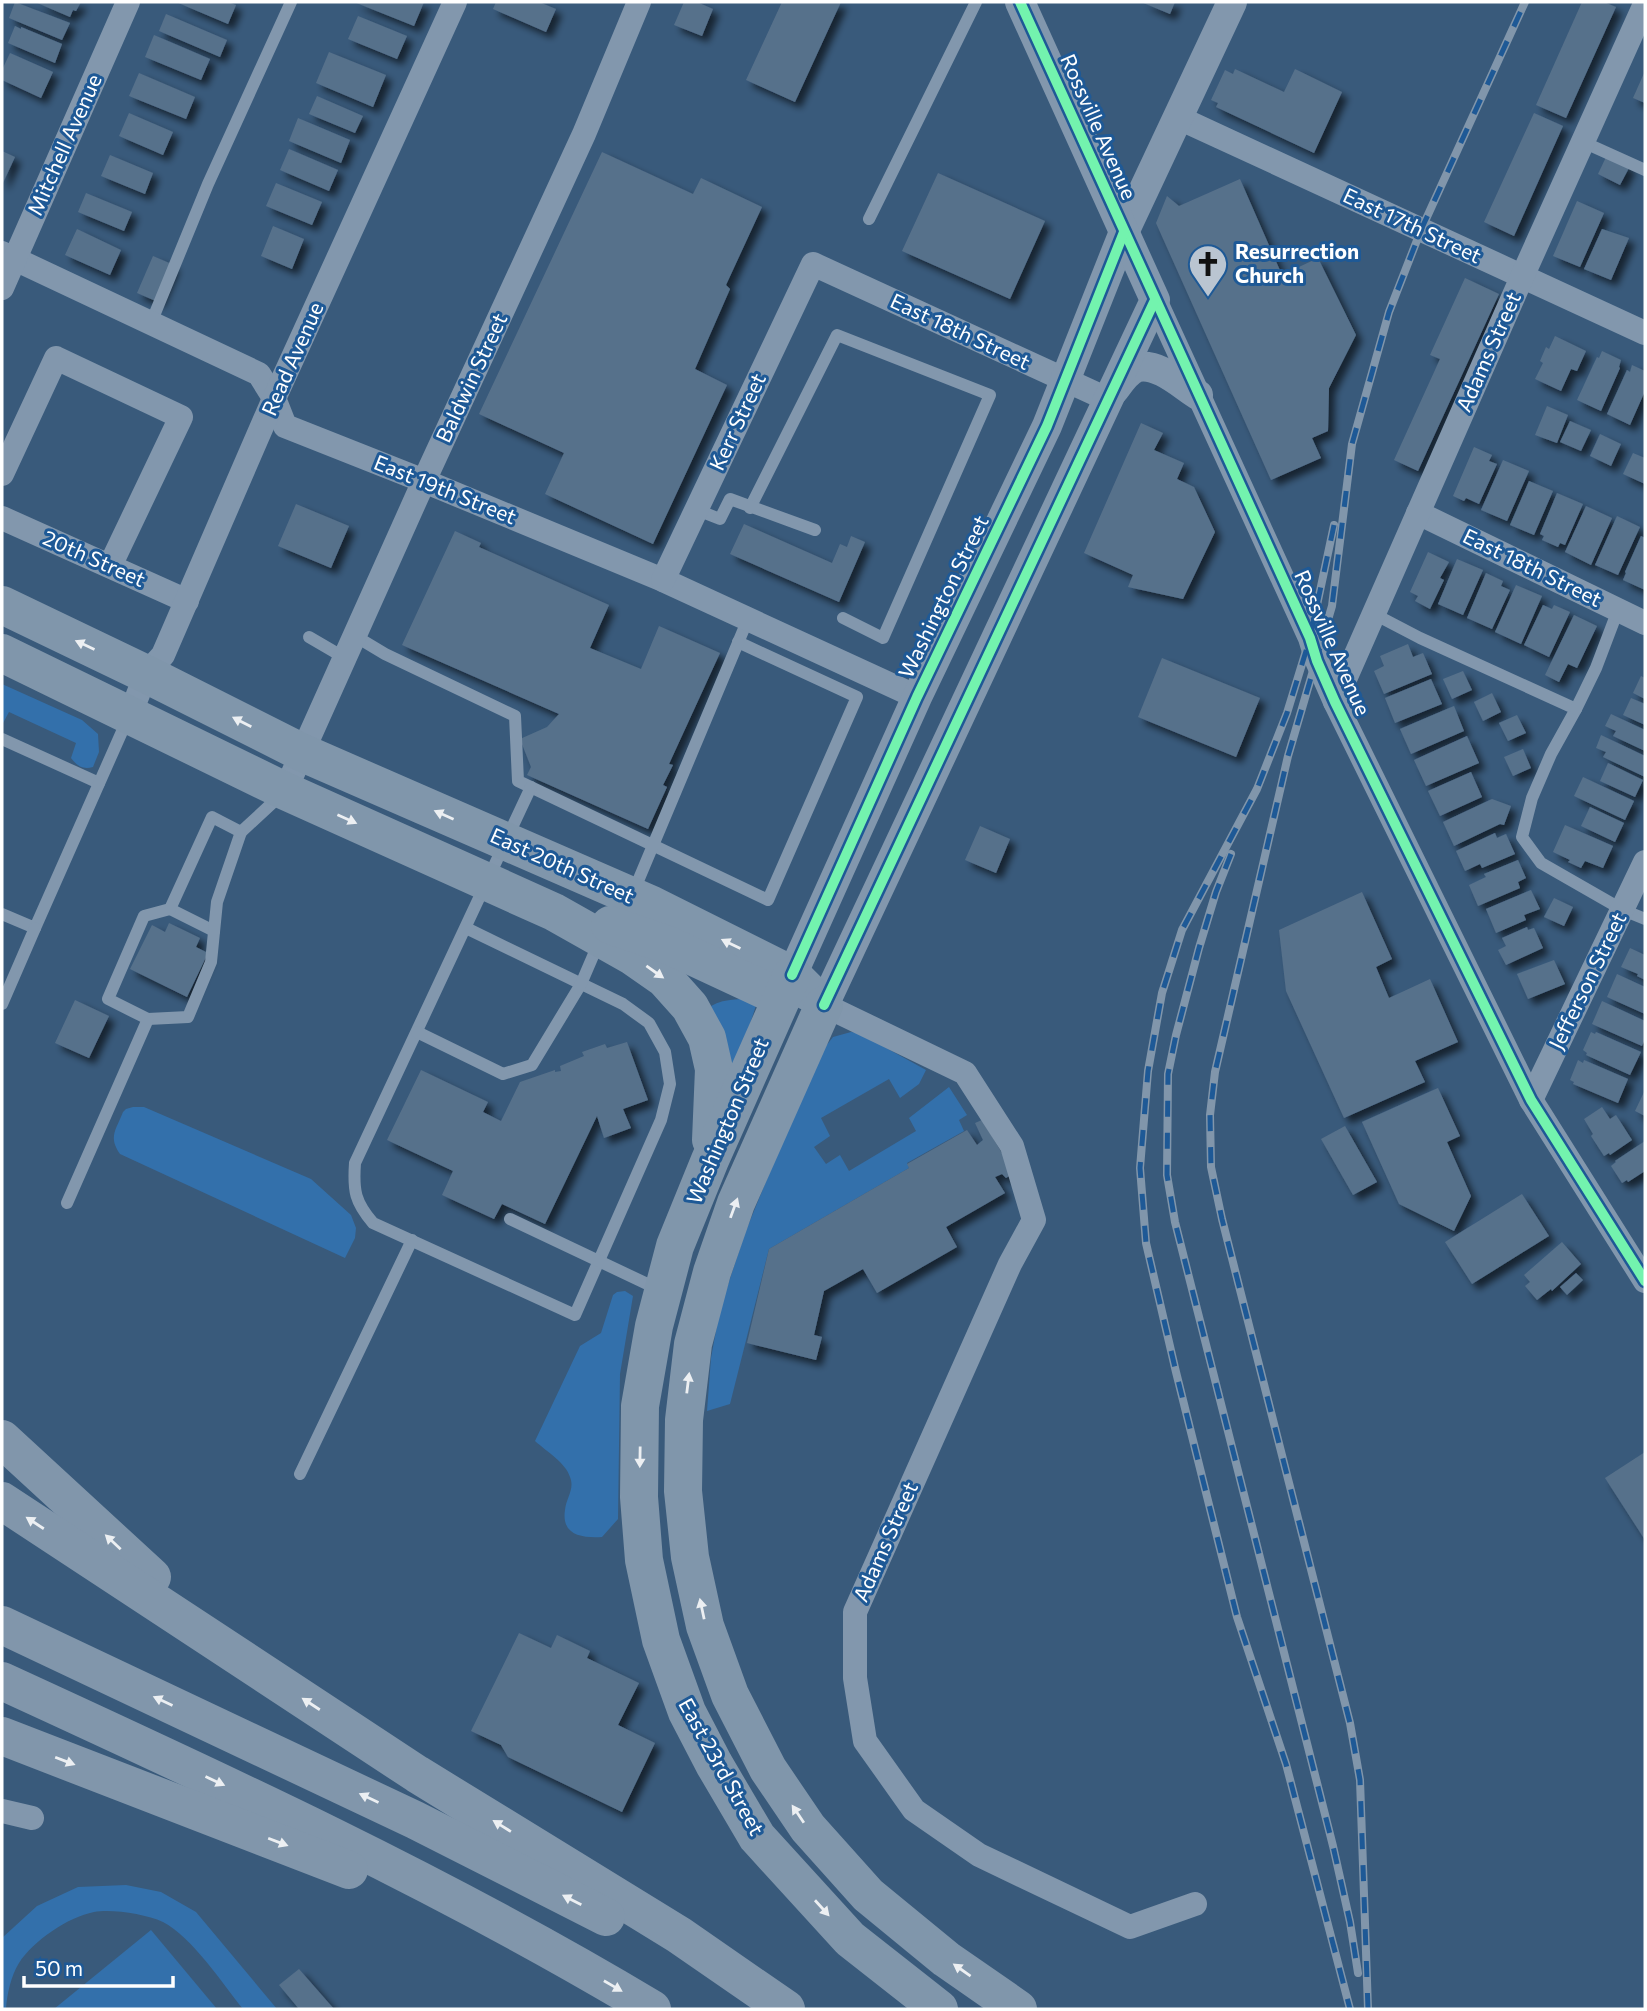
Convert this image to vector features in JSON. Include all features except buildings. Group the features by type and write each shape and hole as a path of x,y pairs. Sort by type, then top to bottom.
{"highway":[{"path":"2,1439 236,1654"},
{"path":"2,1501 417,1774 679,1935 786,2009"},
{"path":"2,1625 428,1826 610,1919 758,2009"},
{"path":"2,1681 334,1837 537,1942 652,2009"},
{"path":"2,1736 537,1942"}],"main road":[{"name":"East 20th Street","path":"2,605 303,753 631,896 824,1005"},
{"path":"2,653 285,791 554,912 632,956 665,979 691,1007 706,1038 714,1069 710,1160"},
{"path":"554,912 603,922 787,986"},
{"name":"Washington Street","path":"675,1246 787,986"},
{"name":"Washington Street","path":"712,1272 736,1203 824,1005"},
{"name":"East 23rd Street","path":"675,1246 654,1326 640,1406 639,1497 645,1560 661,1640 687,1712 757,1837 850,1939 939,2009"},
{"name":"East 23rd Street","path":"712,1272 693,1344 684,1419 682,1491 691,1557 705,1626 730,1695 768,1769 807,1828 868,1895 946,1959 1017,2009"}],"street":[{"name":"Mitchell Avenue","path":"2,288 9,256 128,2"},
{"name":"Read Avenue","path":"130,715 146,674 163,655 275,398 455,2"},
{"name":"Baldwin Street","path":"285,791 584,134 639,2"},
{"name":"Rossville Avenue","path":"1020,2 1310,638 1335,702 1531,1100 1645,1281"},
{"name":"Washington Street","path":"787,986 917,697 1047,426 1124,232 1232,2"},
{"name":"Adams Street","path":"1335,702 1645,5"},
{"name":"East 17th Street","path":"1179,118 1645,333"},
{"name":"East 19th Street","path":"9,256 259,374 275,398 285,426 663,580 917,697"},
{"name":"East 18th Street","path":"813,264 1107,399"},
{"name":"Kerr Street","path":"663,580 813,264"},
{"name":"Washington Street","path":"824,1005 1155,300"},
{"path":"2,474 57,358 181,417 110,566"},
{"path":"1107,399 1126,375 1138,367 1157,369 1198,395"},
{"name":"East 18th Street","path":"1418,513 1645,623"},
{"name":"20th Street","path":"2,518 187,601"},
{"name":"Jefferson Street","path":"1531,1100 1634,915 1645,862"},
{"name":"East 20th Street","path":"824,1005 965,1073 1012,1146 1034,1220"},
{"name":"Adams Street","path":"1034,1220 1010,1264 855,1612 855,1678 865,1741 914,1810 979,1855 1033,1882 1130,1927 1195,1904"},
{"path":"2,1811 32,1818"}],"lane":[{"path":"151,323 208,184 291,2"},
{"path":"869,219 976,2"},
{"path":"1583,142 1645,170"},
{"path":"750,508 838,335 990,395 883,638 844,618"},
{"path":"697,510 720,519 730,499 815,530"},
{"path":"1618,610 1596,668 1551,754 1532,798 1522,837 1541,863 1634,915"},
{"path":"1374,614 1419,638 1576,709"},
{"path":"631,896 748,619"},
{"path":"355,636 385,654 515,716 518,781 768,900 856,697 738,642"},
{"path":"309,638 345,658"},
{"path":"2,1004 130,715"},
{"path":"2,739 99,783"},
{"path":"466,928 623,1004 649,1023 665,1052 670,1084 661,1120 575,1315 373,1223 359,1206 353,1185 355,1163 531,787"},
{"path":"214,931 170,909 144,916 108,999 148,1019 188,1017 211,962 217,902 241,832 285,791"},
{"path":"170,909 212,817 241,832"},
{"path":"2,914 35,928"},
{"path":"417,1032 503,1074 532,1065 581,984 600,938"},
{"path":"66,1203 148,1019"},
{"path":"510,1219 663,1292"},
{"path":"300,1474 412,1240"}],"shaded area":[{"path":"2,684 82,720 98,734 99,752 93,767 80,767 71,758 76,743 9,712 2,725"},
{"path":"759,996 734,1074 711,1006 723,1001"},
{"path":"851,1032 859,1033 926,1070 919,1084 900,1098 889,1079 821,1118 830,1136 814,1147 826,1164 840,1155 849,1171 916,1131 909,1118 949,1087 967,1115 959,1120 964,1131 907,1163 909,1168 769,1249 730,1404 707,1411 711,1358 720,1309 745,1233 805,1086 826,1046 833,1037"},
{"path":"133,1107 144,1107 311,1179 351,1215 356,1228 355,1238 345,1258 120,1154 114,1143 114,1133 123,1112"},
{"path":"625,1291 633,1296 620,1374 618,1519 602,1537 581,1536 566,1525 566,1506 571,1486 568,1472 535,1441 580,1346 601,1333 613,1295"},
{"path":"126,1885 161,1892 196,1912 277,2009 243,2009 196,1950 163,1922 110,1911 94,1912 73,1919 33,1946 16,1968 6,2009 2,2009 2,1938 37,1906 78,1887"},
{"path":"151,1930 217,2009 54,2009"}],"railway":[{"path":"1368,2009 1360,1780 1350,1723 1222,1219 1211,1167 1210,1115 1215,1072 1288,756 1332,606 1352,444 1389,312 1421,230 1525,2"},
{"path":"1334,525 1310,638 1287,713 1257,789 1182,930 1162,993 1148,1071 1140,1168 1146,1243 1237,1617 1286,1764 1350,2009"},
{"path":"1231,854 1199,948 1168,1074 1167,1175 1175,1222 1333,1846 1358,1973"}],"cycle path":[{"path":"1020,2 1310,638 1335,702 1531,1100 1645,1281"},
{"path":"792,975 917,697 1047,426 1124,232"},
{"path":"824,1005 1155,300"}],"place":[{"name":"Resurrection Church","path":"1208,298"}]}
